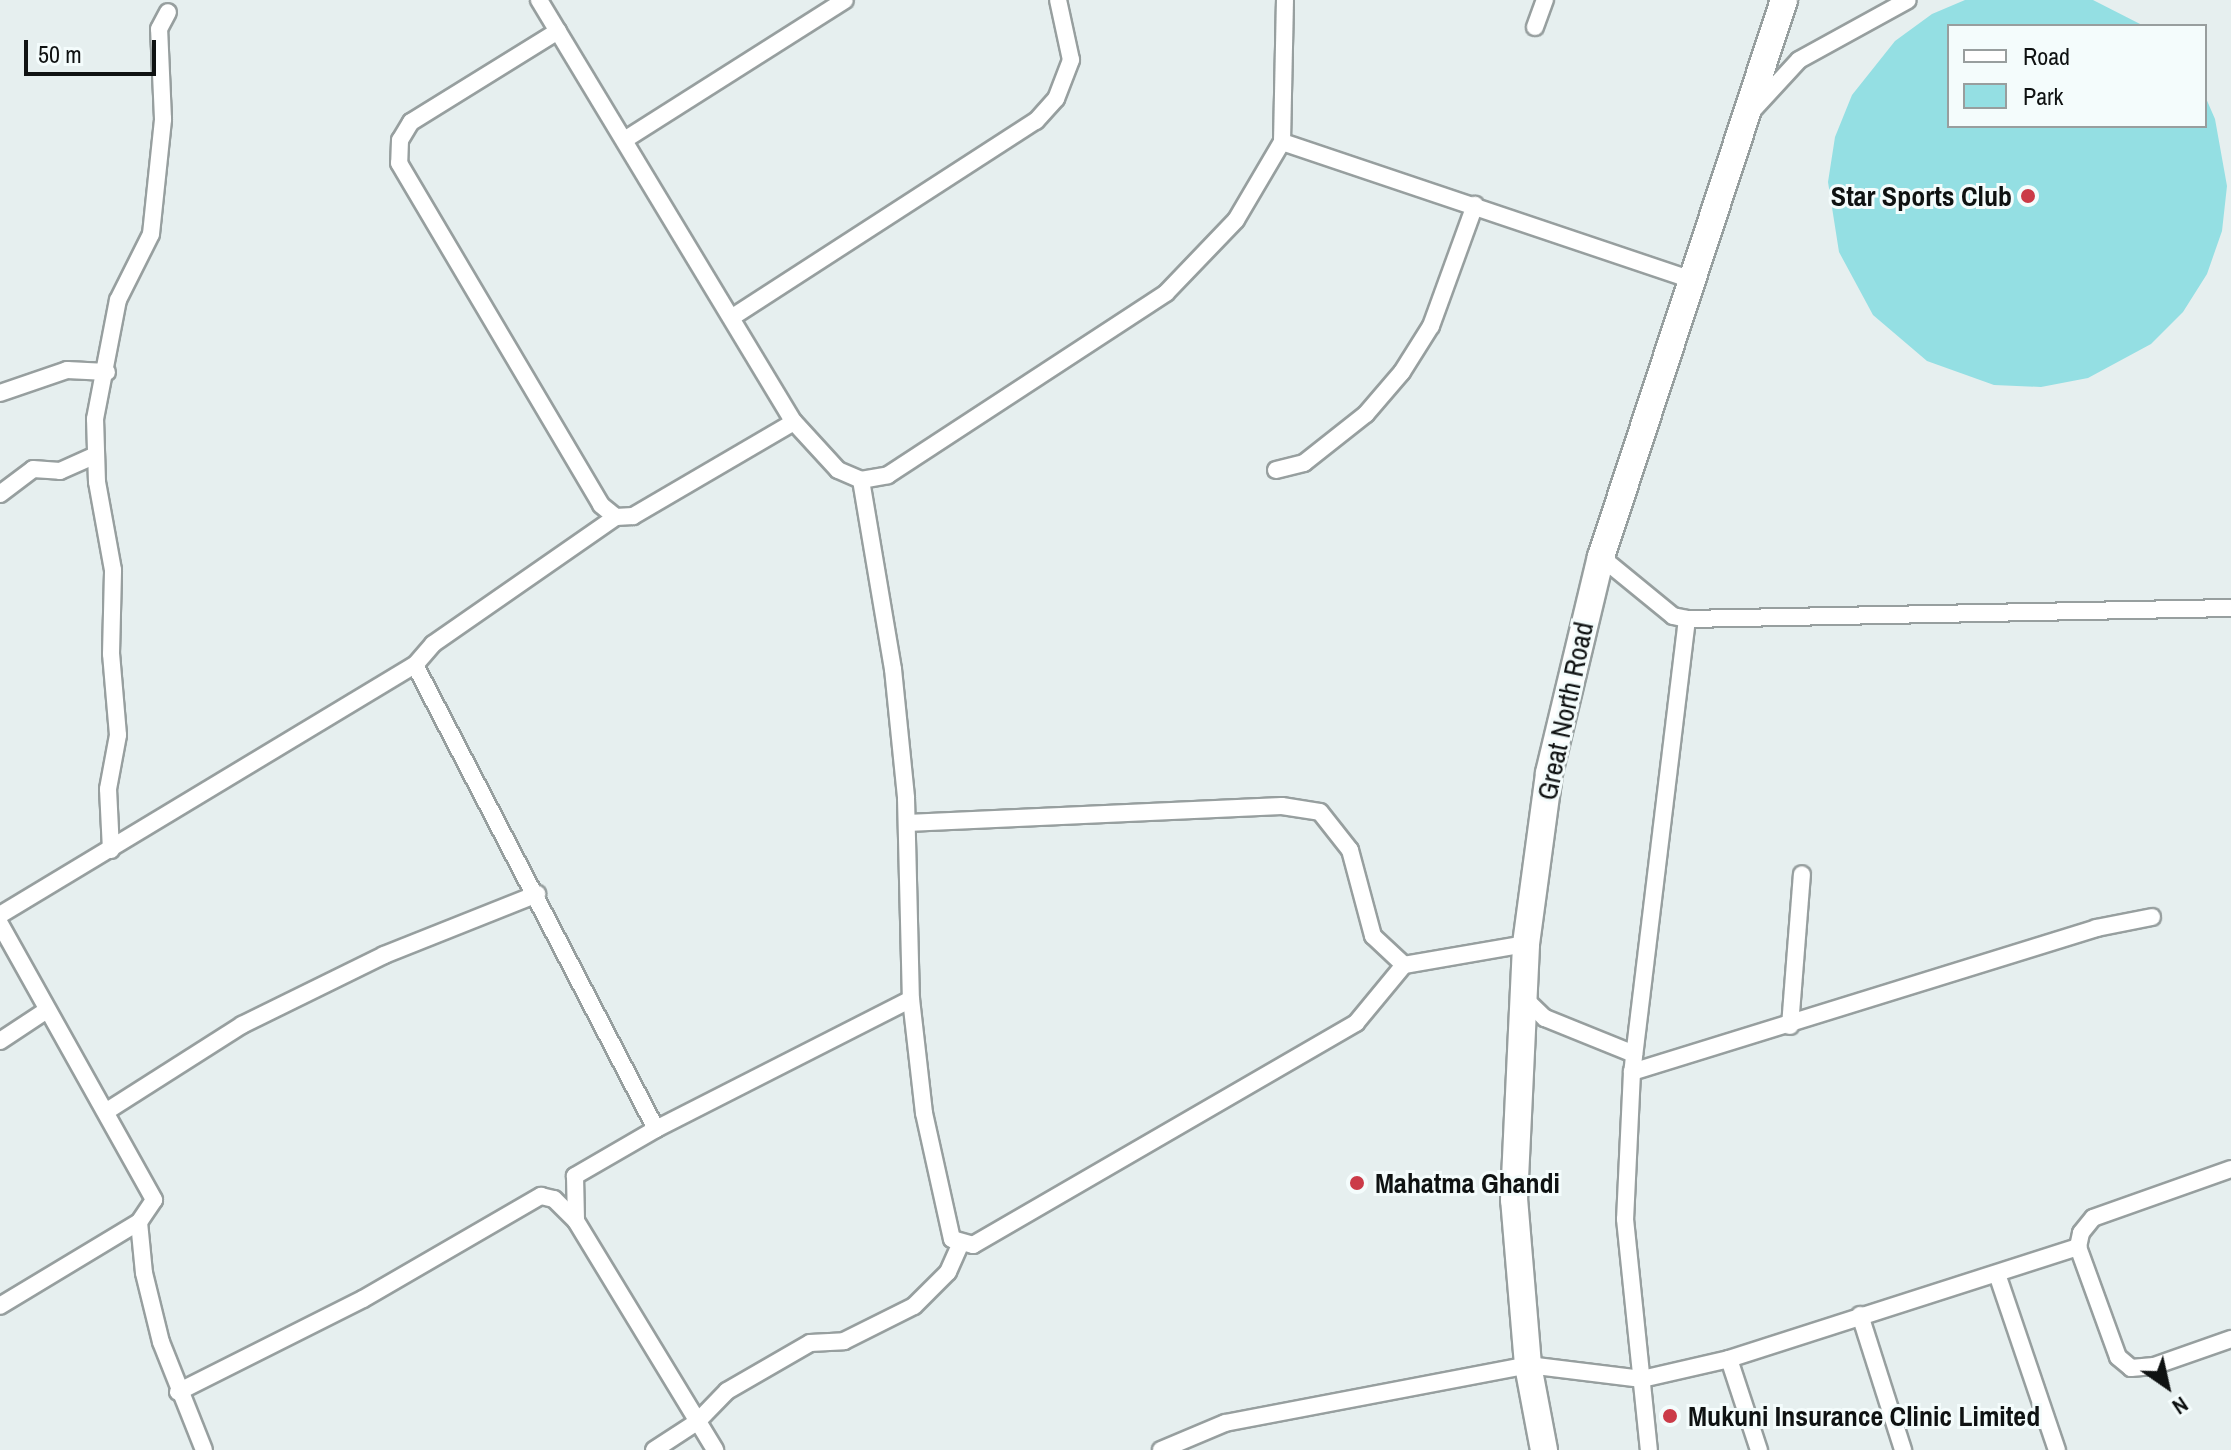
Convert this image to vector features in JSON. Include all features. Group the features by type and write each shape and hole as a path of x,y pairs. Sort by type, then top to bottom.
{"highway":[{"name":"Great North Road","path":"1544,1450 1528,1365 1514,1200 1526,944 1549,773 1601,557 1689,279 1784,0"}],"street":[{"path":"539,0 734,316 794,422 838,470 861,480 888,475 1166,293 1236,220 1282,142 1285,0"},
{"path":"626,139 845,0"},
{"path":"734,316 1036,121 1056,99 1071,60 1058,0"},
{"path":"1535,27 1545,0"},
{"path":"1746,116 1799,60 1908,0"},
{"path":"111,850 108,789 118,735 111,654 113,570 96,455 95,419 107,372 118,300 151,234 163,119 159,29 168,12"},
{"path":"558,31 411,122 400,140 399,163 601,505 616,517"},
{"path":"1282,142 1689,279"},
{"path":"1276,470 1304,463 1317,453 1366,414 1402,372 1431,326 1475,205"},
{"path":"0,393 67,370 107,372"},
{"path":"0,915 415,665 433,644 616,517 633,516 794,422"},
{"path":"0,494 33,469 60,471 96,455"},
{"path":"861,480 893,669 907,823 911,999 938,1187 952,1239 960,1245 973,1245 1356,1023 1404,965 1526,944"},
{"path":"1601,557 1673,616 1687,619 2231,608"},
{"path":"1649,1450 1625,1219 1632,1072 1687,619"},
{"path":"415,665 537,894 656,1129"},
{"path":"907,823 1282,806 1320,812 1350,850 1373,936 1404,965"},
{"path":"1790,1026 1802,874"},
{"path":"107,1111 242,1025 384,955 537,894"},
{"path":"1632,1072 1790,1026 2096,928 2152,917"},
{"path":"0,924 154,1200 139,1222 0,1306"},
{"path":"1522,996 1545,1018 1634,1054"},
{"path":"178,1392 363,1299 656,1129 911,999"},
{"path":"0,1041 47,1010"},
{"path":"2231,1169 2093,1218 2081,1233 2078,1247 2118,1357 2131,1368 2154,1366 2231,1339"},
{"path":"575,1176 576,1221"},
{"path":"546,1195 576,1221 715,1450"},
{"path":"139,1222 144,1273 178,1392 202,1448"},
{"path":"654,1450 697,1422 727,1391 810,1343 844,1341 914,1306 948,1272 960,1245"},
{"path":"1161,1450 1225,1423 1528,1365 1642,1379 1729,1359 2078,1247"},
{"path":"1997,1274 2057,1450"},
{"path":"1860,1315 1903,1450"},
{"path":"1729,1359 1759,1450"}],"green space":[{"name":"Star Sports Club","path":"1965,0 2093,0 2140,24 1947,24 1947,128 2207,128 2207,101 2215,119 2227,186 2222,231 2207,274 2183,312 2151,344 2088,378 2041,387 1994,385 1927,361 1873,315 1839,252 1828,182 1835,137 1852,95 1895,41 1932,14"}],"place":[{"name":"Star Sports Club","path":"2028,196"},
{"name":"Mahatma Ghandi","path":"1357,1183"},
{"name":"Mukuni Insurance Clinic Limited","path":"1670,1416"}]}
